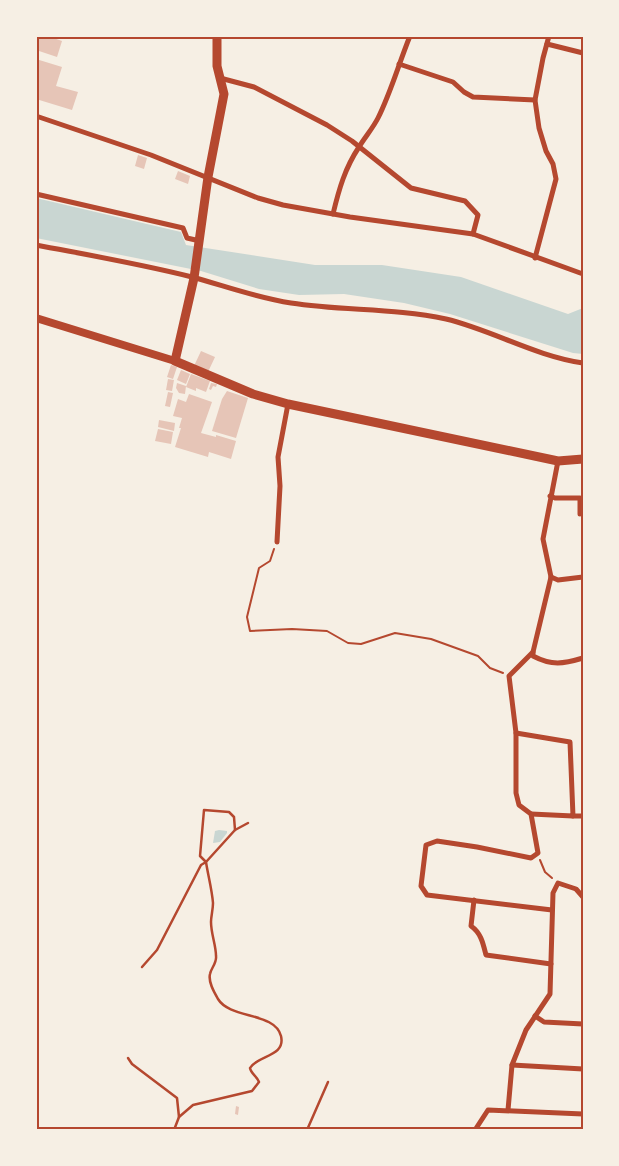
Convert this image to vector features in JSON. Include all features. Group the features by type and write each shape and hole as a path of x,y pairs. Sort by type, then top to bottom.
{"main road":[{"path":"175,361 195,276 208,178 224,94 217,66 216,36"},
{"path":"36,318 175,361 253,394 288,404 558,461 583,459"}],"street":[{"path":"333,214 345,171 377,121 390,93 410,36"},
{"path":"535,258 556,179 554,164 546,151 539,128 536,100 543,58 549,36"},
{"path":"548,44 583,53"},
{"path":"399,64 453,82 473,97 536,100"},
{"path":"220,78 254,87 327,125 359,147 411,188 465,201 478,215 473,234"},
{"path":"36,116 150,155 258,198 283,205 333,214 473,234 583,274"},
{"path":"36,194 183,228 187,238 200,244"},
{"path":"36,245 195,276 242,293 292,303 411,313 447,319 548,354 583,363"},
{"path":"277,542 280,486 278,457 288,404"},
{"path":"558,461 542,539 551,577 533,652 509,676 516,733 516,793 519,805 531,814 583,816"},
{"path":"550,496 555,498 580,498 580,514 583,514"},
{"path":"551,577 558,580 583,577"},
{"path":"533,652 533,656 537,658 558,664 583,658"},
{"path":"516,733 570,742 574,816"},
{"path":"531,814 538,853 531,858 437,841 426,845 421,886 427,895 552,910"},
{"path":"508,1110 512,1065 526,1030 550,994 553,893 558,883 576,889 583,897"},
{"path":"474,900 471,926 483,940 486,955 551,964"},
{"path":"535,1016 544,1022 583,1024"},
{"path":"512,1065 583,1069"},
{"path":"475,1130 488,1110 583,1114"}],"lane":[{"path":"179,1117 193,1105 252,1091 259,1082 257,1077 250,1071 252,1064 275,1053 280,1046 281,1036 275,1026 259,1018 225,1007 218,1000 211,984 210,973 217,958 211,922 213,904 206,862 200,856 204,810 229,812 234,817 235,830"},
{"path":"142,967 157,950 201,865 235,830 248,823"},
{"path":"128,1058 132,1064 177,1098 179,1117 174,1130"},
{"path":"307,1130 328,1082"}],"path":[{"path":"277,542 270,562 258,568 247,617 250,631 292,629 327,631 348,643 361,644 396,633 431,639 478,656 490,668 509,676"},
{"path":"538,853 545,872 558,883"}],"shaded area":[{"path":"36,198 181,232 186,245 315,265 382,265 461,277 568,314 583,308 583,354 573,353 450,314 404,303 344,294 299,295 259,289 201,271 36,238"},
{"path":"215,831 227,831 227,833 220,842 213,843"}],"building":[{"path":"36,36 48,36 62,41 57,57 36,50"},
{"path":"36,59 62,67 56,86 78,92 72,110 36,99"},
{"path":"138,155 147,158 144,169 135,166"},
{"path":"178,171 190,176 188,184 175,179"},
{"path":"201,351 215,357 208,372 194,366"},
{"path":"171,365 177,367 173,379 167,377"},
{"path":"181,370 190,374 186,384 177,380"},
{"path":"191,374 210,381 206,392 186,387"},
{"path":"168,379 174,380 172,391 166,390"},
{"path":"177,383 186,386 185,394 179,393 176,388"},
{"path":"211,383 217,384 211,390 209,389"},
{"path":"227,391 248,398 236,438 212,431 222,399"},
{"path":"168,392 173,393 170,407 165,406"},
{"path":"189,394 212,402 201,433 236,441 231,459 209,452 208,457 175,447 182,418 173,416 178,399 186,402"},
{"path":"159,420 175,423 174,431 158,427"},
{"path":"158,429 173,432 171,444 155,441"},
{"path":"236,1106 239,1107 238,1115 235,1114"}]}
